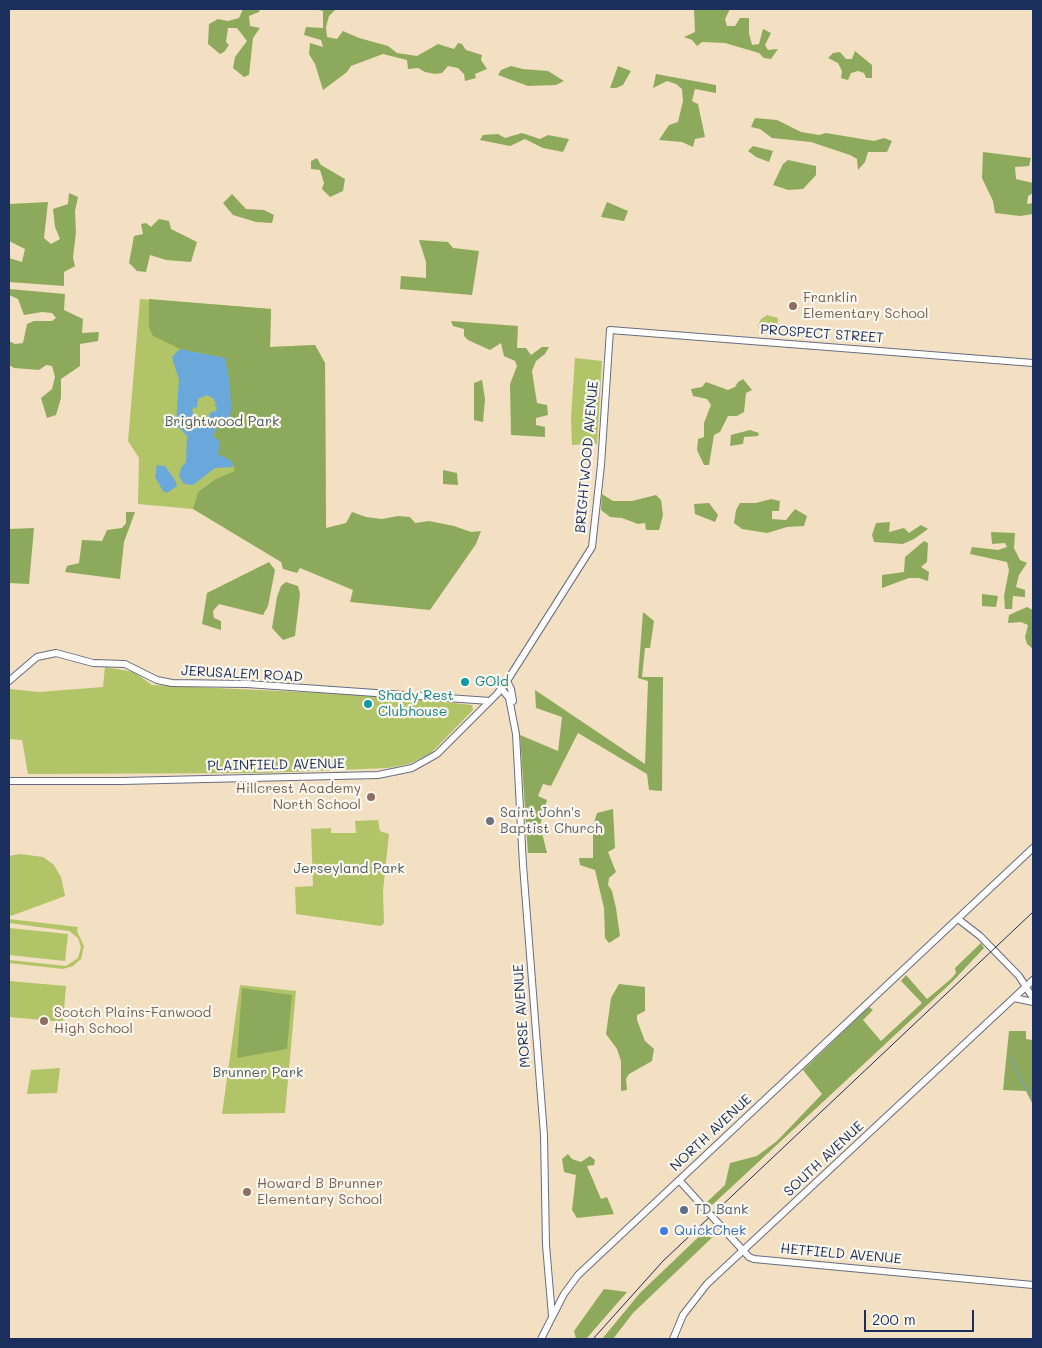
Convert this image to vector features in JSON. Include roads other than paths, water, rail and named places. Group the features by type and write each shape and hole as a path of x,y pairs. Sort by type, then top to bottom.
{"street":[{"name":"PROSPECT STREET","path":"610,330 1033,363"},
{"name":"BRIGHTWOOD AVENUE","path":"507,681 592,547 601,465 610,330"},
{"name":"JERUSALEM ROAD","path":"9,681 36,657 56,653 92,663 125,664 156,680 172,683 247,684 490,702"},
{"name":"PLAINFIELD AVENUE","path":"9,781 290,778 393,774 419,765 437,754 490,702 507,681"},
{"name":"MORSE AVENUE","path":"507,681 511,689 516,734 523,865 544,1135 552,1317"},
{"name":"MORSE AVENUE","path":"501,688 507,694 513,712"},
{"name":"NORTH AVENUE","path":"541,1339 561,1299 578,1275 1033,848"},
{"path":"958,919 980,936 1023,980 1033,998"},
{"name":"SOUTH AVENUE","path":"672,1339 684,1315 699,1293 1033,980"},
{"path":"1014,998 1033,1002"},
{"name":"HETFIELD AVENUE","path":"679,1180 754,1259 1033,1285"},
{"path":"550,1298 554,1300 561,1299"}],"water":[{"path":"180,349 225,358 230,384 231,410 228,424 217,426 213,437 220,441 218,454 232,461 233,467 215,468 193,485 184,484 179,476 181,468 186,462 187,436 176,424 179,380 172,357","holes":["207,395 214,399 216,404 214,405 217,407 216,411 211,412 206,424 201,424 195,420 192,410 194,407 197,408 198,399"]},
{"path":"157,465 165,466 175,480 177,486 167,493 163,491 155,477"}],"waterway":[{"path":"1010,1057 1024,1086 1033,1095"}],"railway":[{"path":"593,1339 663,1261 1033,912"}],"place":[{"name":"Franklin Elementary School","path":"793,306"},
{"name":"GOld","path":"465,682"},
{"name":"Shady Rest Clubhouse","path":"368,704"},
{"name":"Hillcrest Academy North School","path":"371,797"},
{"name":"Saint John's Baptist Church","path":"490,821"},
{"name":"Scotch Plains-Fanwood High School","path":"44,1021"},
{"name":"Howard B Brunner Elementary School","path":"247,1192"},
{"name":"TD Bank","path":"684,1210"},
{"name":"QuickChek","path":"664,1231"}],"park label":[{"name":"Brightwood Park","path":"222,422"},
{"name":"Jerseyland Park","path":"349,869"},
{"name":"Brunner Park","path":"258,1073"}]}
